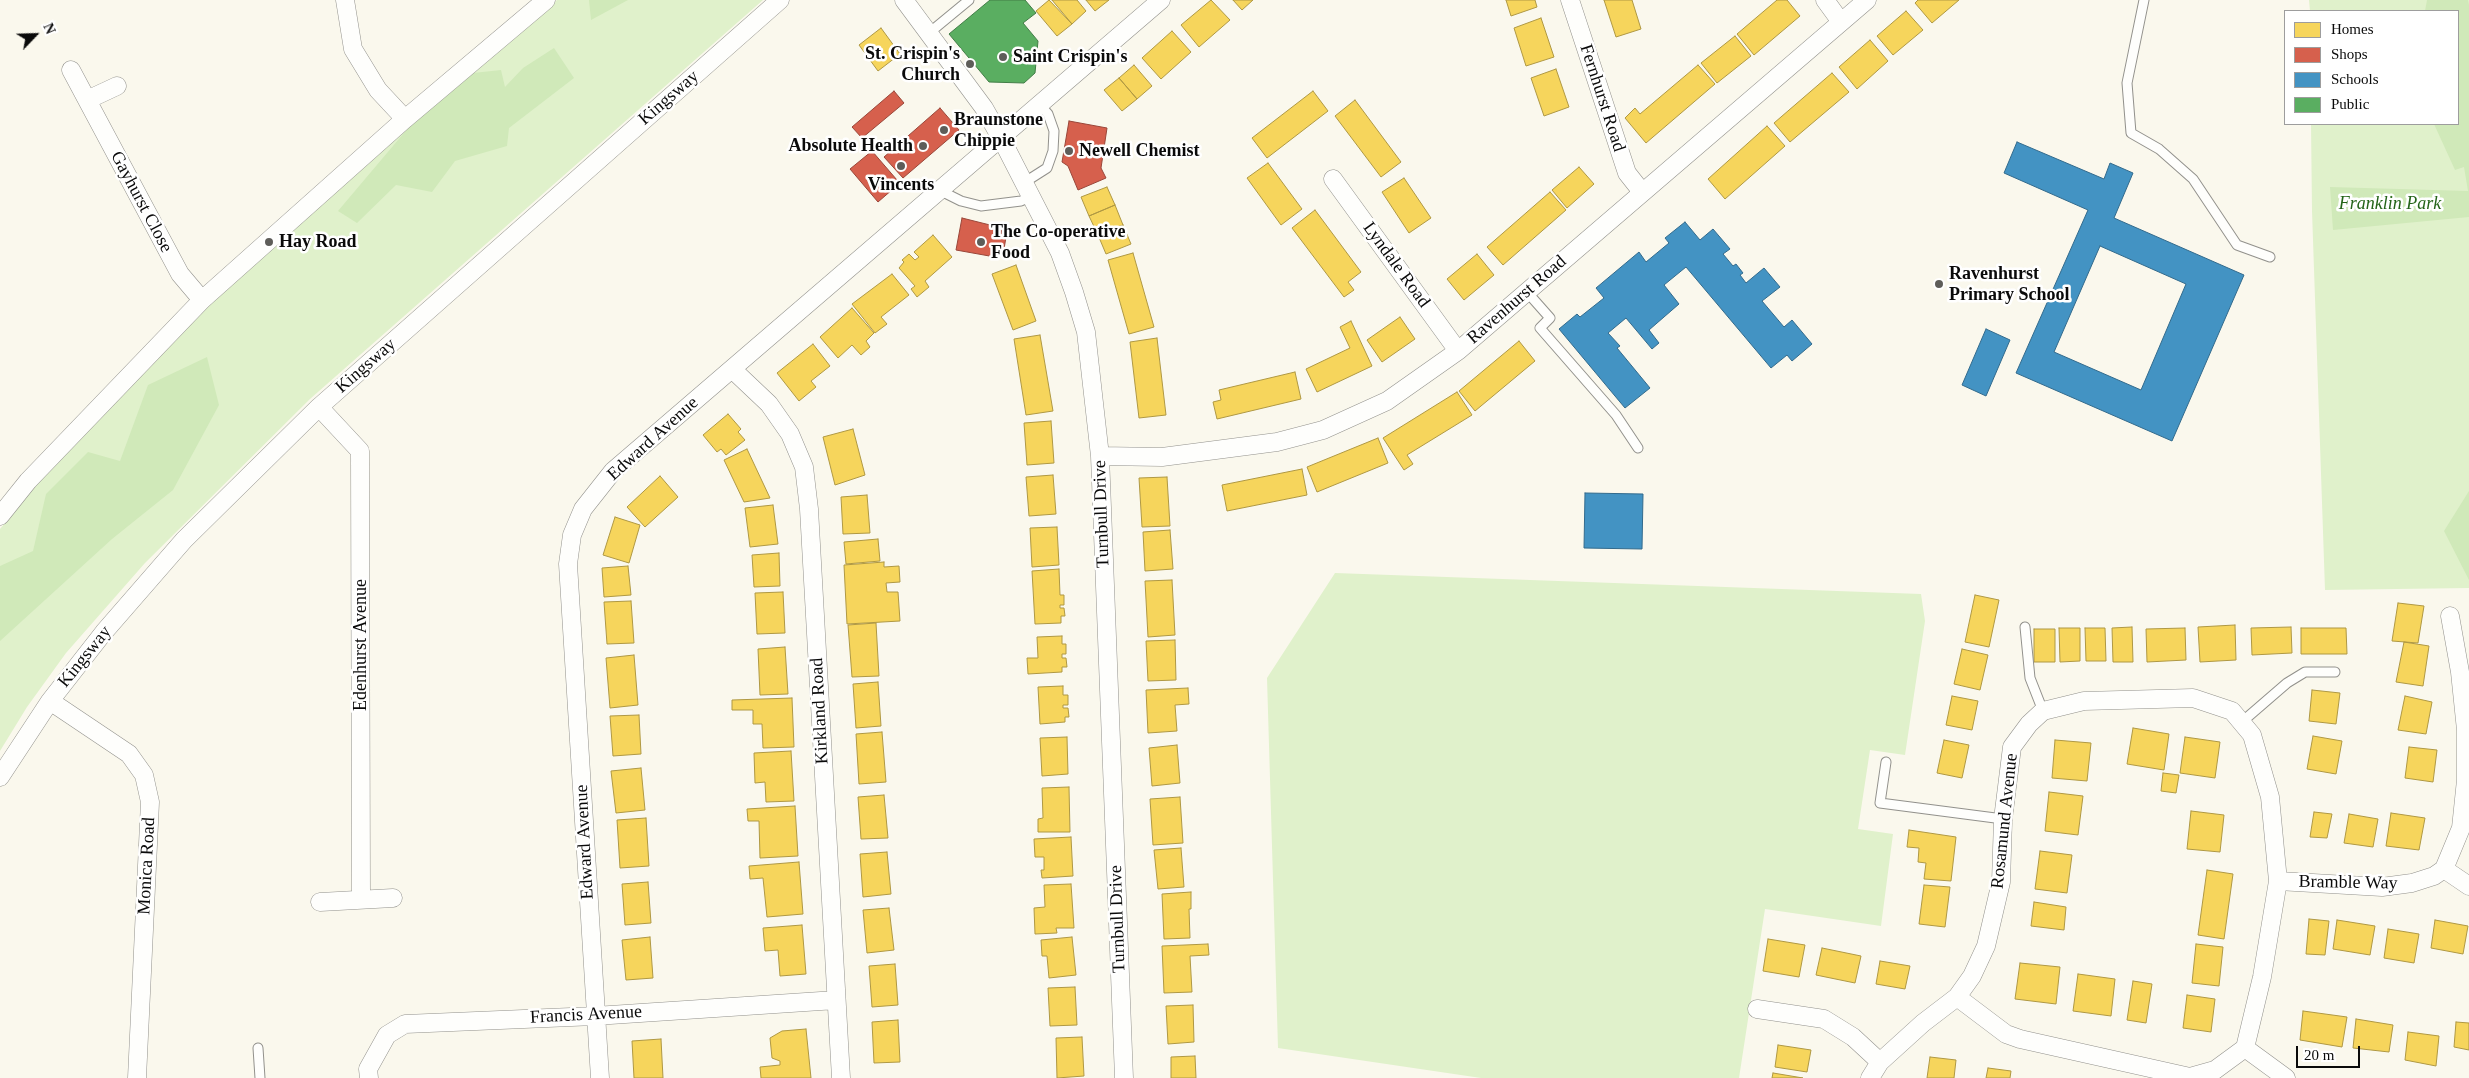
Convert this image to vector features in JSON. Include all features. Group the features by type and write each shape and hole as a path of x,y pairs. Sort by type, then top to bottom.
{"street":[{"path":"345,0 353,48 378,90 405,119"},
{"path":"0,516 28,481 202,300 405,119 546,0"},
{"name":"Kingsway","path":"0,777 50,701 104,632 184,540 319,407 780,0"},
{"name":"Turnbull Drive","path":"904,0 984,108 1001,138 1060,253 1086,332 1100,456 1124,1078"},
{"name":"Edward Avenue","path":"600,1078 568,564 572,536 583,509 613,471 1161,0"},
{"name":"Fernhurst Road","path":"1570,0 1627,173 1642,192"},
{"path":"1826,0 1840,22"},
{"name":"Ravenhurst Road","path":"1100,456 1162,457 1233,450 1277,442 1322,430 1387,401 1458,351 1867,0"},
{"name":"Gayhurst Close","path":"71,70 180,274 202,300"},
{"path":"87,100 117,86"},
{"name":"Lyndale Road","path":"1333,179 1458,351"},
{"name":"Kirkland Road","path":"732,369 769,404 790,434 804,468 810,519 841,1078"},
{"name":"Edenhurst Avenue","path":"319,407 360,451 361,899"},
{"path":"2450,616 2464,672 2466,780 2460,828 2444,869 2469,886"},
{"path":"1957,996 1977,1014 2013,1037 2170,1074 2190,1077 2215,1070 2245,1048 2262,976 2278,881 2270,797 2252,734 2243,721 2232,711 2194,698 2084,701 2043,711"},
{"name":"Monica Road","path":"50,701 129,754 144,775 150,802 137,1078"},
{"name":"Rosamund Avenue","path":"1870,1078 1880,1062 1957,996 1972,976 1986,946 2000,882 2003,819 2012,747 2029,724 2043,711"},
{"name":"Bramble Way","path":"2278,881 2382,887 2412,883 2434,876 2444,869"},
{"path":"320,902 393,898"},
{"name":"Francis Avenue","path":"369,1078 368,1069 387,1035 405,1024 596,1016 836,1000"},
{"path":"1757,1009 1824,1019 1853,1037 1880,1062"},
{"path":"2245,1048 2286,1078"}],"lane":[{"path":"929,33 969,0"},
{"path":"2144,0 2127,82 2131,133 2158,149 2193,178 2237,245 2270,257"},
{"path":"940,191 961,201 981,206 1021,201 1028,189 1047,168 1053,151 1054,131 1048,114 1040,105"},
{"path":"1527,292 1550,318 1540,328 1616,414 1638,448"},
{"path":"2025,627 2030,678 2043,711"},
{"path":"2243,721 2287,684 2305,672 2335,672"},
{"path":"1886,762 1880,803 2003,819"},
{"path":"258,1048 260,1078"}],"green space":[{"path":"557,0 763,0 310,399 145,563 66,653 27,707 0,751 0,529 40,479 223,291 420,114 485,63"},
{"path":"589,0 628,0 591,20"},
{"name":"Franklin Park","path":"2309,0 2469,0 2469,588 2325,590 2312,211 2311,125 2459,125 2459,10 2310,10"},
{"path":"2427,0 2468,0 2469,217 2333,230 2330,187 2468,191 2464,167 2455,170 2434,125 2459,125 2459,10 2425,10"},
{"path":"554,48 574,78 509,128 507,146 455,161 432,192 396,185 357,223 338,211 420,114 473,73 501,70 505,87 523,68"},
{"path":"207,357 219,405 173,490 112,539 0,641 0,566 33,551 46,494 88,452 120,461 148,385"},
{"path":"2469,491 2469,580 2444,531"},
{"path":"1335,573 1921,594 1925,621 1905,755 1870,750 1858,829 1893,834 1881,926 1765,909 1739,1078 1481,1078 1278,1048 1267,678"}],"building: Homes":[{"path":"1049,0 1072,24 1057,36 1036,11"},
{"path":"1052,0 1077,0 1086,11 1072,24"},
{"path":"1086,0 1109,0 1095,11"},
{"path":"1211,0 1230,20 1199,47 1181,25"},
{"path":"1233,0 1253,0 1242,10"},
{"path":"1506,0 1535,0 1537,7 1511,16"},
{"path":"1604,0 1632,0 1641,29 1616,37"},
{"path":"1777,0 1787,0 1800,16 1754,55 1737,34"},
{"path":"1918,0 1959,0 1932,23 1915,3"},
{"path":"1906,11 1923,30 1893,55 1877,36"},
{"path":"1541,18 1554,57 1526,66 1514,28"},
{"path":"881,28 900,54 878,71 859,45"},
{"path":"1172,31 1191,52 1161,79 1142,58"},
{"path":"1735,36 1751,56 1717,83 1701,63"},
{"path":"1870,40 1888,61 1857,89 1839,67"},
{"path":"1134,65 1152,86 1137,99 1119,78"},
{"path":"1698,65 1715,84 1646,143 1625,118 1635,108 1640,114"},
{"path":"1556,69 1569,107 1544,116 1531,78"},
{"path":"1832,73 1849,92 1790,142 1774,123"},
{"path":"1119,78 1137,99 1122,111 1104,90"},
{"path":"1313,91 1328,111 1267,158 1252,138"},
{"path":"1355,100 1401,162 1381,177 1335,116"},
{"path":"1767,126 1785,146 1725,199 1708,179"},
{"path":"1268,163 1302,209 1281,225 1247,178"},
{"path":"1579,167 1594,184 1567,208 1552,190"},
{"path":"1404,178 1431,218 1409,233 1382,192"},
{"path":"1107,187 1115,205 1089,216 1081,197"},
{"path":"1550,192 1566,210 1503,265 1487,247"},
{"path":"1115,205 1123,225 1098,235 1089,216"},
{"path":"1315,210 1361,272 1348,282 1354,290 1344,297 1292,228"},
{"path":"1123,225 1131,244 1106,254 1098,235"},
{"path":"933,235 952,257 925,281 929,287 917,297 911,289 915,286 899,268 904,262 902,260 909,254 915,260 919,257 914,252"},
{"path":"1133,253 1154,327 1129,334 1108,260"},
{"path":"1477,254 1494,275 1464,300 1447,279"},
{"path":"1016,265 1036,321 1013,330 992,274"},
{"path":"892,274 909,295 881,317 887,324 875,333 852,304"},
{"path":"852,308 874,333 866,341 870,347 861,355 852,345 838,358 820,337"},
{"path":"1400,317 1415,339 1382,362 1367,340"},
{"path":"1351,321 1372,366 1317,392 1306,369 1350,348 1340,327"},
{"path":"1040,335 1053,411 1026,415 1014,339"},
{"path":"1157,338 1166,415 1139,418 1130,342"},
{"path":"1519,341 1535,361 1475,411 1459,391"},
{"path":"813,344 830,366 811,381 816,387 799,401 777,373"},
{"path":"1295,372 1301,399 1217,419 1213,402 1221,400 1219,390"},
{"path":"1457,392 1472,415 1407,455 1413,464 1404,470 1383,438"},
{"path":"728,414 741,429 738,432 745,440 726,455 721,449 717,452 703,435"},
{"path":"1051,421 1054,463 1027,465 1024,423"},
{"path":"853,429 865,475 835,485 823,437"},
{"path":"1378,438 1388,463 1317,492 1307,467"},
{"path":"747,449 770,498 744,502 724,460"},
{"path":"1302,469 1307,495 1227,511 1222,485"},
{"path":"1053,475 1056,514 1029,516 1026,477"},
{"path":"660,476 678,497 645,527 627,507"},
{"path":"1167,477 1170,526 1142,527 1139,478"},
{"path":"867,495 870,533 843,534 841,497"},
{"path":"773,505 778,544 750,547 745,508"},
{"path":"615,517 640,525 629,563 603,555"},
{"path":"1057,527 1059,565 1032,567 1030,528"},
{"path":"1170,530 1173,569 1145,571 1143,532"},
{"path":"878,539 880,561 846,564 844,542"},
{"path":"779,553 780,586 754,587 752,555"},
{"path":"884,562 884,567 899,566 900,582 886,583 887,592 898,592 900,621 847,624 844,565"},
{"path":"628,566 631,595 604,597 602,568"},
{"path":"1059,569 1060,595 1064,595 1064,605 1060,605 1060,608 1064,608 1065,616 1061,616 1061,623 1035,624 1032,571"},
{"path":"1172,580 1175,635 1148,637 1145,581"},
{"path":"783,592 785,633 757,634 755,593"},
{"path":"1975,595 1999,600 1989,647 1965,642"},
{"path":"631,601 634,643 607,644 604,602"},
{"path":"2398,603 2424,606 2418,643 2392,641"},
{"path":"876,623 879,676 852,677 848,625"},
{"path":"2235,625 2236,660 2200,662 2198,627"},
{"path":"2132,627 2133,662 2113,662 2112,628"},
{"path":"2291,627 2292,653 2252,655 2251,628"},
{"path":"2059,628 2080,628 2080,661 2060,662"},
{"path":"2085,628 2105,628 2106,661 2086,661"},
{"path":"2185,628 2186,660 2147,662 2146,629"},
{"path":"2301,628 2346,628 2347,654 2301,654"},
{"path":"2034,629 2055,629 2055,662 2034,662"},
{"path":"1062,636 1062,644 1066,644 1066,654 1062,654 1062,658 1066,658 1067,667 1062,667 1062,672 1028,674 1027,658 1038,658 1037,637"},
{"path":"1175,640 1176,680 1148,681 1146,641"},
{"path":"2404,642 2429,646 2423,686 2396,682"},
{"path":"785,647 788,694 760,695 758,649"},
{"path":"1962,649 1988,655 1980,690 1954,684"},
{"path":"634,655 638,705 610,708 606,658"},
{"path":"878,682 881,726 856,728 853,684"},
{"path":"1063,686 1063,695 1068,695 1068,705 1063,705 1063,708 1068,708 1069,717 1065,717 1065,722 1040,724 1038,687"},
{"path":"1188,688 1189,704 1175,705 1177,731 1148,733 1146,690"},
{"path":"2312,690 2340,693 2336,724 2309,721"},
{"path":"1952,696 1978,701 1972,730 1946,725"},
{"path":"2405,696 2432,702 2426,734 2398,730"},
{"path":"792,698 794,747 763,748 762,724 753,724 753,710 732,710 732,700"},
{"path":"639,715 641,754 613,756 610,716"},
{"path":"2133,728 2169,734 2164,770 2127,764"},
{"path":"882,732 886,782 859,784 856,734"},
{"path":"2313,736 2342,741 2336,774 2307,769"},
{"path":"1067,737 1068,774 1042,776 1040,738"},
{"path":"2185,737 2220,742 2215,778 2180,773"},
{"path":"1944,740 1969,745 1962,778 1937,773"},
{"path":"2055,740 2091,743 2087,781 2052,778"},
{"path":"1177,745 1180,783 1152,786 1149,748"},
{"path":"2409,747 2437,750 2433,782 2405,778"},
{"path":"791,751 794,801 766,802 765,782 755,783 754,753"},
{"path":"641,768 645,810 616,813 611,771"},
{"path":"2163,773 2179,775 2176,793 2161,791"},
{"path":"1069,787 1070,832 1038,832 1038,819 1043,818 1042,788"},
{"path":"2049,792 2083,796 2078,835 2045,831"},
{"path":"884,795 888,838 861,839 858,797"},
{"path":"1180,797 1183,843 1153,845 1150,799"},
{"path":"795,806 798,856 760,858 759,821 748,821 747,809"},
{"path":"2191,811 2224,815 2220,852 2187,849"},
{"path":"2314,812 2332,814 2327,838 2310,837"},
{"path":"2391,813 2425,818 2419,850 2386,846"},
{"path":"2349,814 2378,819 2373,847 2344,843"},
{"path":"646,818 649,866 620,868 617,820"},
{"path":"1909,830 1956,837 1951,881 1924,879 1926,863 1918,862 1919,848 1907,847"},
{"path":"1071,837 1073,876 1042,878 1041,870 1044,870 1044,857 1035,857 1034,839"},
{"path":"1181,848 1184,887 1158,889 1154,850"},
{"path":"2040,851 2072,855 2067,893 2035,889"},
{"path":"887,852 891,894 863,897 860,854"},
{"path":"799,862 803,914 767,917 763,878 750,879 749,866"},
{"path":"2207,870 2233,874 2224,939 2198,935"},
{"path":"648,882 651,923 625,925 622,884"},
{"path":"1071,884 1074,928 1056,928 1057,933 1035,934 1034,908 1045,907 1044,885"},
{"path":"1924,885 1950,887 1945,927 1919,924"},
{"path":"1191,892 1191,909 1189,909 1190,938 1164,939 1162,894"},
{"path":"2034,902 2066,907 2064,930 2031,926"},
{"path":"889,908 894,950 867,953 863,910"},
{"path":"2309,919 2329,921 2325,955 2306,954"},
{"path":"2337,920 2375,926 2370,955 2333,949"},
{"path":"2435,920 2468,926 2463,954 2431,948"},
{"path":"802,925 806,974 780,976 778,950 765,951 763,928"},
{"path":"2388,929 2419,934 2414,963 2384,958"},
{"path":"650,937 653,978 626,980 622,940"},
{"path":"1072,937 1076,975 1049,978 1047,956 1042,956 1041,940"},
{"path":"1768,939 1805,945 1799,977 1763,971"},
{"path":"1208,944 1209,955 1190,956 1192,992 1164,993 1162,946"},
{"path":"2196,944 2223,947 2219,986 2192,983"},
{"path":"1822,948 1861,956 1855,983 1816,975"},
{"path":"1880,961 1910,966 1905,989 1876,984"},
{"path":"2020,963 2060,967 2056,1004 2015,999"},
{"path":"895,964 898,1005 872,1007 869,966"},
{"path":"2078,974 2115,979 2111,1016 2073,1011"},
{"path":"2133,981 2152,984 2146,1023 2127,1020"},
{"path":"1075,987 1077,1025 1050,1026 1048,988"},
{"path":"2187,995 2215,999 2211,1032 2183,1028"},
{"path":"1193,1005 1194,1042 1168,1044 1166,1006"},
{"path":"2303,1011 2347,1017 2342,1047 2300,1040"},
{"path":"2356,1019 2393,1025 2389,1052 2353,1048"},
{"path":"898,1020 900,1062 874,1063 872,1022"},
{"path":"2456,1022 2469,1023 2469,1050 2454,1047"},
{"path":"806,1029 811,1078 761,1078 760,1067 780,1065 780,1061 772,1058 770,1038 782,1031"},
{"path":"2408,1032 2439,1036 2436,1066 2405,1060"},
{"path":"1082,1037 1084,1076 1057,1078 1056,1038"},
{"path":"661,1039 663,1078 634,1078 632,1041"},
{"path":"1778,1045 1811,1050 1807,1072 1775,1067"},
{"path":"1195,1056 1196,1078 1171,1078 1171,1057"},
{"path":"1930,1057 1956,1060 1954,1078 1927,1078"},
{"path":"1988,1068 2011,1071 2010,1078 1986,1078"},
{"path":"1773,1073 1803,1078 1772,1078"}],"building: Shops":[{"path":"894,91 904,103 862,138 852,127"},
{"path":"940,108 959,130 903,178 884,157"},
{"path":"1069,121 1107,128 1101,168 1106,178 1078,190 1068,166 1062,162"},
{"path":"872,151 897,180 891,186 893,189 878,202 850,169"},
{"name":"The Co-operative Food","path":"962,218 1002,228 1001,235 1006,237 1004,249 998,248 995,257 956,250"}],"building: Schools":[{"path":"2017,142 2104,179 2110,163 2133,173 2114,218 2244,275 2172,441 2016,373 2088,210 2004,173","holes":["2100,246 2186,284 2141,390 2054,352"]},
{"path":"1685,222 1700,240 1713,229 1730,249 1723,254 1733,266 1736,264 1743,273 1740,275 1746,283 1764,268 1780,287 1762,301 1784,327 1792,320 1812,344 1792,361 1787,355 1771,368 1686,267 1664,285 1679,304 1649,330 1659,343 1652,349 1626,318 1608,333 1620,346 1617,348 1650,388 1625,408 1559,329 1577,314 1580,317 1604,298 1596,288 1639,252 1646,262 1669,243 1665,238"},
{"path":"1986,329 2010,340 1986,396 1962,385"},
{"path":"1585,493 1643,494 1642,549 1584,548"}],"building: Public":[{"name":"Saint Crispin's","path":"990,0 1025,0 1036,13 1023,23 1038,41 1035,73 1024,83 989,82 949,34"}],"place":[{"name":"Saint Crispin's","path":"1003,57"},
{"name":"St. Crispin's Church","path":"970,64"},
{"name":"Braunstone Chippie","path":"944,130"},
{"name":"Absolute Health","path":"923,146"},
{"name":"Newell Chemist","path":"1069,151"},
{"name":"Vincents","path":"901,166"},
{"name":"Hay Road","path":"269,242"},
{"name":"The Co-operative Food","path":"981,242"},
{"name":"Ravenhurst Primary School","path":"1939,284"}]}
